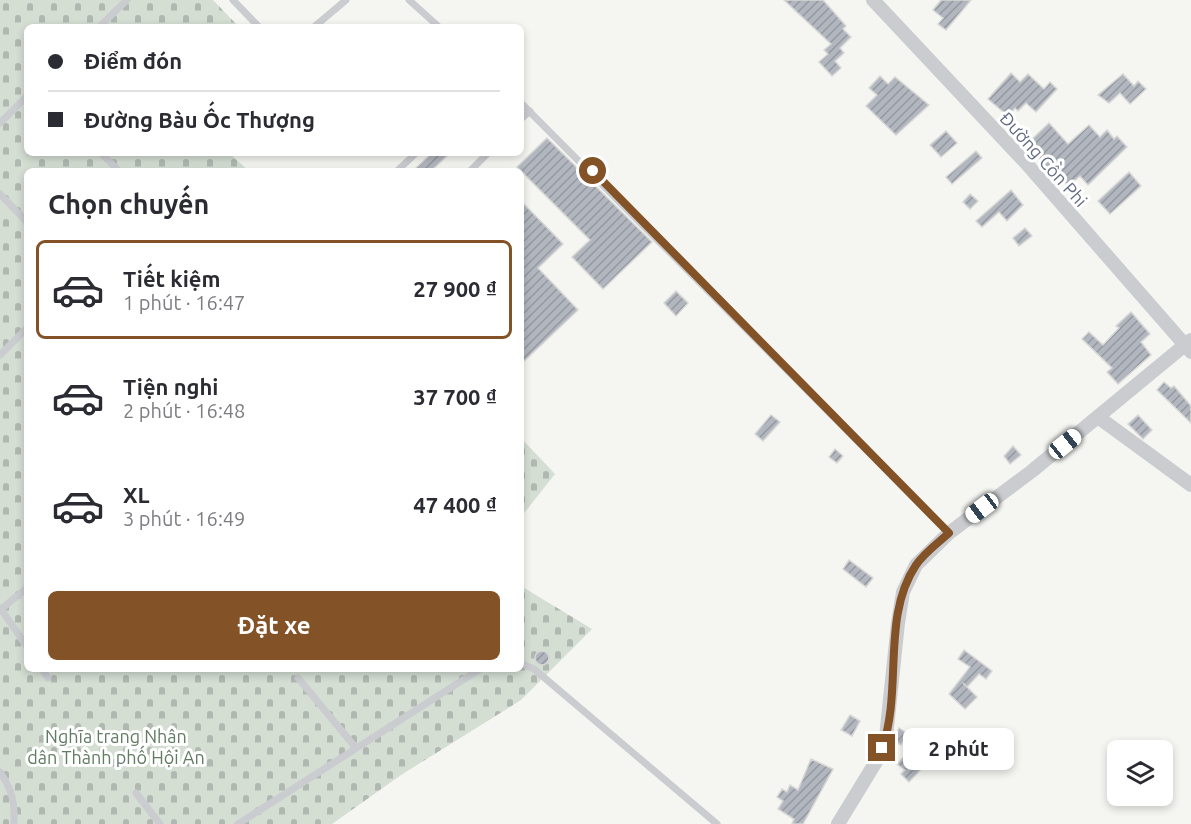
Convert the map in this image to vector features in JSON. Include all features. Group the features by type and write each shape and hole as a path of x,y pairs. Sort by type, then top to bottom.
{"street":[{"name":"Đường Cồn Phi","path":"873,0 1026,164 1189,346"},
{"path":"838,824 877,760 886,737 903,592 916,565 949,533 1032,471 1149,373 1189,346"},
{"path":"1098,417 1191,485"}],"lane":[{"path":"102,24 127,0"},
{"path":"233,0 256,24"},
{"path":"318,24 346,0"},
{"path":"409,0 436,24"},
{"path":"0,123 24,99"},
{"path":"524,106 949,533"},
{"path":"524,116 530,111"},
{"path":"104,156 116,168"},
{"path":"400,168 413,156"},
{"path":"473,168 485,156"},
{"path":"0,194 24,219"},
{"path":"0,355 24,331"},
{"path":"24,590 0,610 24,643"},
{"path":"524,665 534,669 717,824"},
{"path":"44,672 48,678"},
{"path":"238,824 475,672"},
{"path":"298,678 356,748"},
{"path":"0,772 12,790 15,805 14,824"},
{"path":"136,793 160,824"}],"green space":[{"name":"Nghĩa trang Nhân dân Thành phố Hội An","path":"0,0 213,0 236,24 24,24 24,156 232,156 246,168 24,168 24,672 524,672 524,588 592,629 521,700 401,775 332,824 0,824"},
{"path":"524,441 555,474 524,513"}],"building":[{"path":"784,0 823,0 846,26 843,29 851,37 840,48 844,53 835,61 841,68 832,76 819,62 828,54 824,50 831,44"},
{"path":"941,0 971,0 946,30 938,24 943,18 933,10"},
{"path":"1011,73 1020,82 1028,74 1044,89 1050,82 1057,89 1036,112 1026,103 1018,111 1015,108 1008,116 988,99"},
{"path":"1123,74 1134,86 1138,81 1146,89 1130,104 1120,93 1109,103 1098,95"},
{"path":"880,76 888,84 895,77 929,105 896,135 866,106 877,95 869,88"},
{"path":"1049,123 1068,144 1089,125 1100,137 1107,130 1114,139 1117,136 1127,147 1088,185 1080,176 1068,186 1054,171 1052,173 1045,166 1028,143"},
{"path":"946,131 957,143 941,157 930,145"},
{"path":"547,138 652,242 603,289 572,257 590,240 524,174 524,168 517,167"},
{"path":"976,151 982,158 952,184 946,177"},
{"path":"429,156 447,156 434,168 416,168"},
{"path":"1129,172 1141,186 1110,214 1098,201"},
{"path":"1011,190 1023,205 1007,221 999,212 982,227 976,221"},
{"path":"970,194 978,201 970,209 963,202"},
{"path":"524,204 563,244 538,268 578,310 524,361"},
{"path":"1025,228 1032,236 1019,246 1013,238"},
{"path":"676,291 688,303 676,316 664,303"},
{"path":"1131,312 1150,334 1141,342 1151,355 1118,384 1107,372 1112,368 1082,339 1089,332 1103,345 1119,328 1116,326"},
{"path":"1164,382 1171,388 1174,386 1191,406 1191,423 1157,390"},
{"path":"771,415 780,422 763,441 755,434"},
{"path":"1138,415 1152,430 1143,439 1128,424"},
{"path":"1013,446 1021,455 1010,464 1004,456"},
{"path":"835,449 843,456 837,463 829,457"},
{"path":"849,560 873,578 866,587 843,569"},
{"path":"964,650 992,671 986,679 979,674 967,687 977,697 965,709 949,694 970,667 958,659"},
{"path":"542,651 547,653 549,658 547,663 542,665 537,663 535,658 537,653"},
{"path":"850,715 860,721 852,736 841,730"},
{"path":"899,728 908,734 901,745 894,741"},
{"path":"926,741 944,755 932,769 926,764 909,782 901,774 905,770 897,764 907,753 912,758"},
{"path":"811,759 833,769 803,824 792,824 794,819 778,809 783,801 777,797 782,789 787,792 790,785 798,790"}],"route":[{"path":"593,171 949,533 916,565 903,592 898,622 891,709 882,748"}]}
